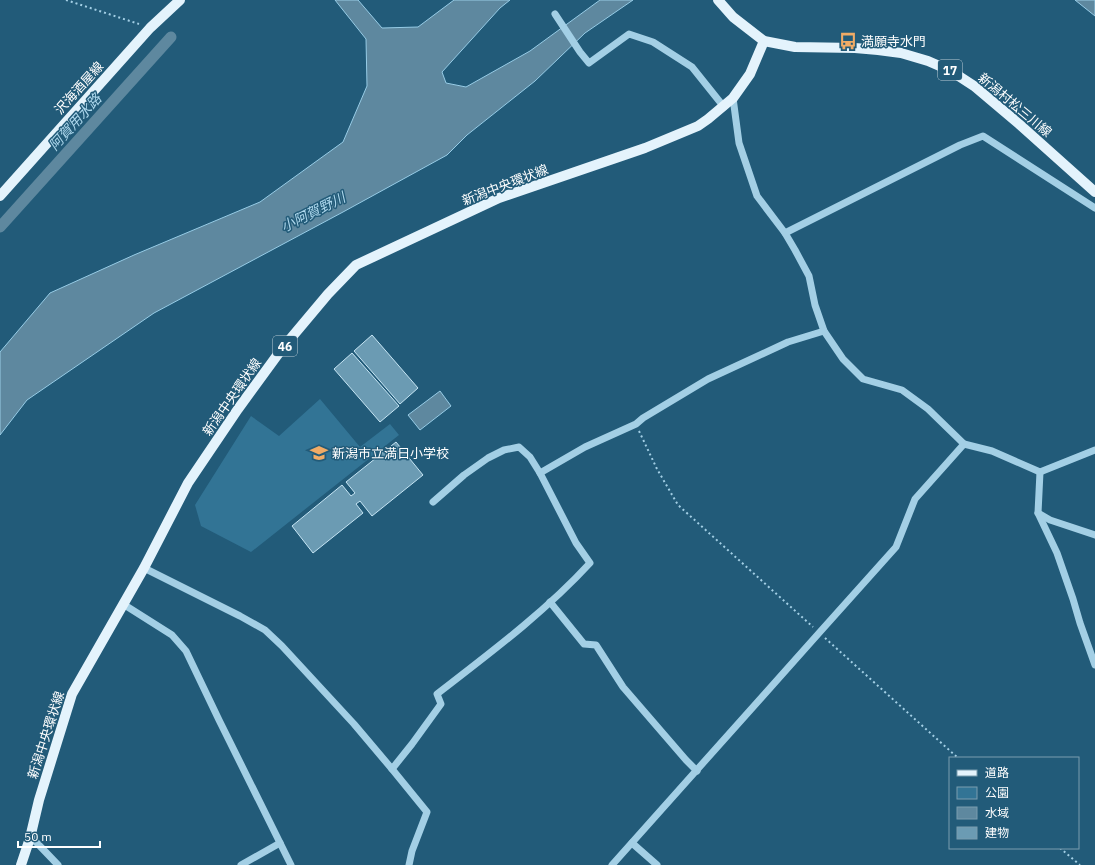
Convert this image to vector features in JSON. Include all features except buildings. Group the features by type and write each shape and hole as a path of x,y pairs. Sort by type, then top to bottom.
{"main road":[{"name":"沢海酒屋線","path":"0,196 150,28 180,0"},
{"name":"17","path":"718,0 733,17 764,41"},
{"name":"新潟中央環状線","path":"21,865 30,838 39,800 72,694 144,568 188,483 238,409 281,350 328,294 356,265 499,198 645,148 698,126 724,107 732,98 750,74 764,41"},
{"name":"新潟村松三川線","path":"764,41 795,47 855,48 901,53 928,61 951,71 974,86 1020,124 1095,192"}],"street":[{"path":"554,14 589,63 629,34 653,42 692,67 724,107"},
{"path":"732,98 739,143 757,196 786,233 809,276 815,305 824,331 843,359 863,379 902,390 928,409 964,444 992,450 1040,472 1095,450"},
{"path":"786,233 960,145 983,136 1095,208"},
{"path":"540,472 585,447 636,424 643,418 708,379 788,342 824,331"},
{"path":"612,865 896,547 915,499 964,444"},
{"path":"392,769 412,744 440,704 437,694 550,602 590,563 576,543 540,472 530,457 519,447 504,450 488,458 464,475 433,502"},
{"path":"1040,472 1038,513 1057,553 1095,665"},
{"path":"1038,513 1050,520 1095,535"},
{"path":"144,568 265,630 282,646 354,724 427,812 412,851 409,865"},
{"path":"550,602 584,644 596,645 623,687 697,771"},
{"path":"123,604 172,635 186,651 291,865"},
{"path":"30,838 38,843 58,865"},
{"path":"241,865 280,843"},
{"path":"632,843 657,865"}],"path":[{"path":"66,0 150,28"},
{"path":"636,424 657,469 678,505 957,757"},
{"path":"1061,849 1080,865"}],"green space":[{"path":"320,399 360,447 390,424 399,435 251,552 201,526 195,505 251,416 279,436"}],"water":[{"name":"小阿賀野川","path":"335,0 358,0 382,28 418,27 454,0 510,0 500,8 442,72 446,83 466,87 530,51 600,0 633,0 585,33 535,81 467,135 447,155 154,313 27,400 0,435 0,352 50,293 134,255 260,202 343,142 367,86 366,39"},
{"path":"1075,0 1095,0 1095,16"},
{"path":"440,391 451,406 420,430 408,415"}],"waterway":[{"name":"阿賀用水路","path":"0,227 171,37"}],"place":[{"name":"満願寺水門","path":"848,41"},
{"name":"新潟市立満日小学校","path":"319,453"}]}
